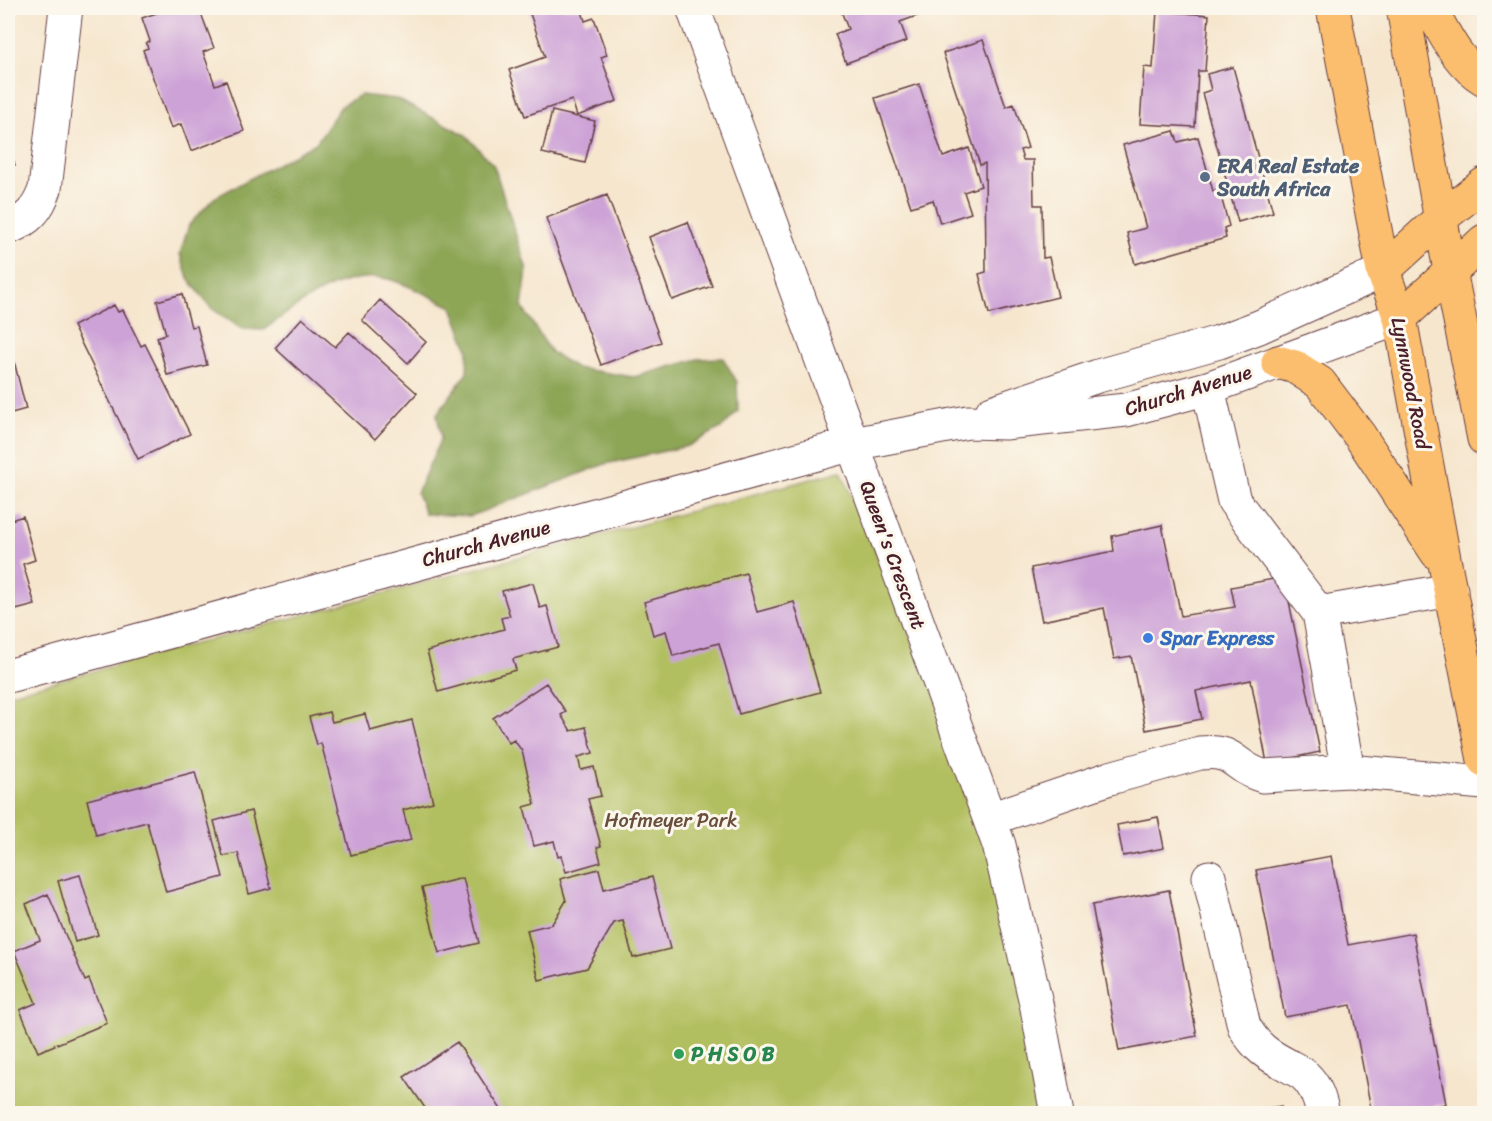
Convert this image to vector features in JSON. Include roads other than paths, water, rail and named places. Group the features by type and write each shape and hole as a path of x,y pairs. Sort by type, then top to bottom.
{"main road":[{"name":"Lynnwood Road","path":"1333,8 1383,271 1400,318 1485,760"},
{"path":"1403,8 1450,271 1485,439"},
{"path":"1430,8 1457,54 1474,73 1485,79"},
{"path":"1383,271 1441,218 1485,184"},
{"path":"1400,318 1485,241"},
{"path":"1278,362 1295,367 1320,383 1360,436 1448,577"}],"street":[{"path":"8,228 31,216 41,202 45,189 66,8"},
{"name":"Queen's Crescent","path":"693,8 990,819 1007,872 1057,1113"},
{"name":"Church Avenue","path":"8,676 853,444 968,422 1003,407 1098,376 1219,342 1259,327 1383,271"},
{"name":"Church Avenue","path":"968,422 1005,423 1126,410 1208,388 1400,318"},
{"path":"1208,388 1234,501 1319,613 1348,771"},
{"path":"1319,613 1448,577"},
{"path":"990,819 1110,778 1200,753 1215,752 1230,756 1251,773 1263,777 1348,771 1485,783"},
{"path":"1209,877 1244,1026 1252,1041 1267,1054 1304,1075 1314,1086 1323,1113"}],"place":[{"name":"ERA Real Estate South Africa","path":"1205,177"},
{"name":"Spar Express","path":"1148,638"},
{"name":"P H S O B","path":"679,1054"}],"park label":[{"name":"Hofmeyer Park","path":"671,820"}]}
